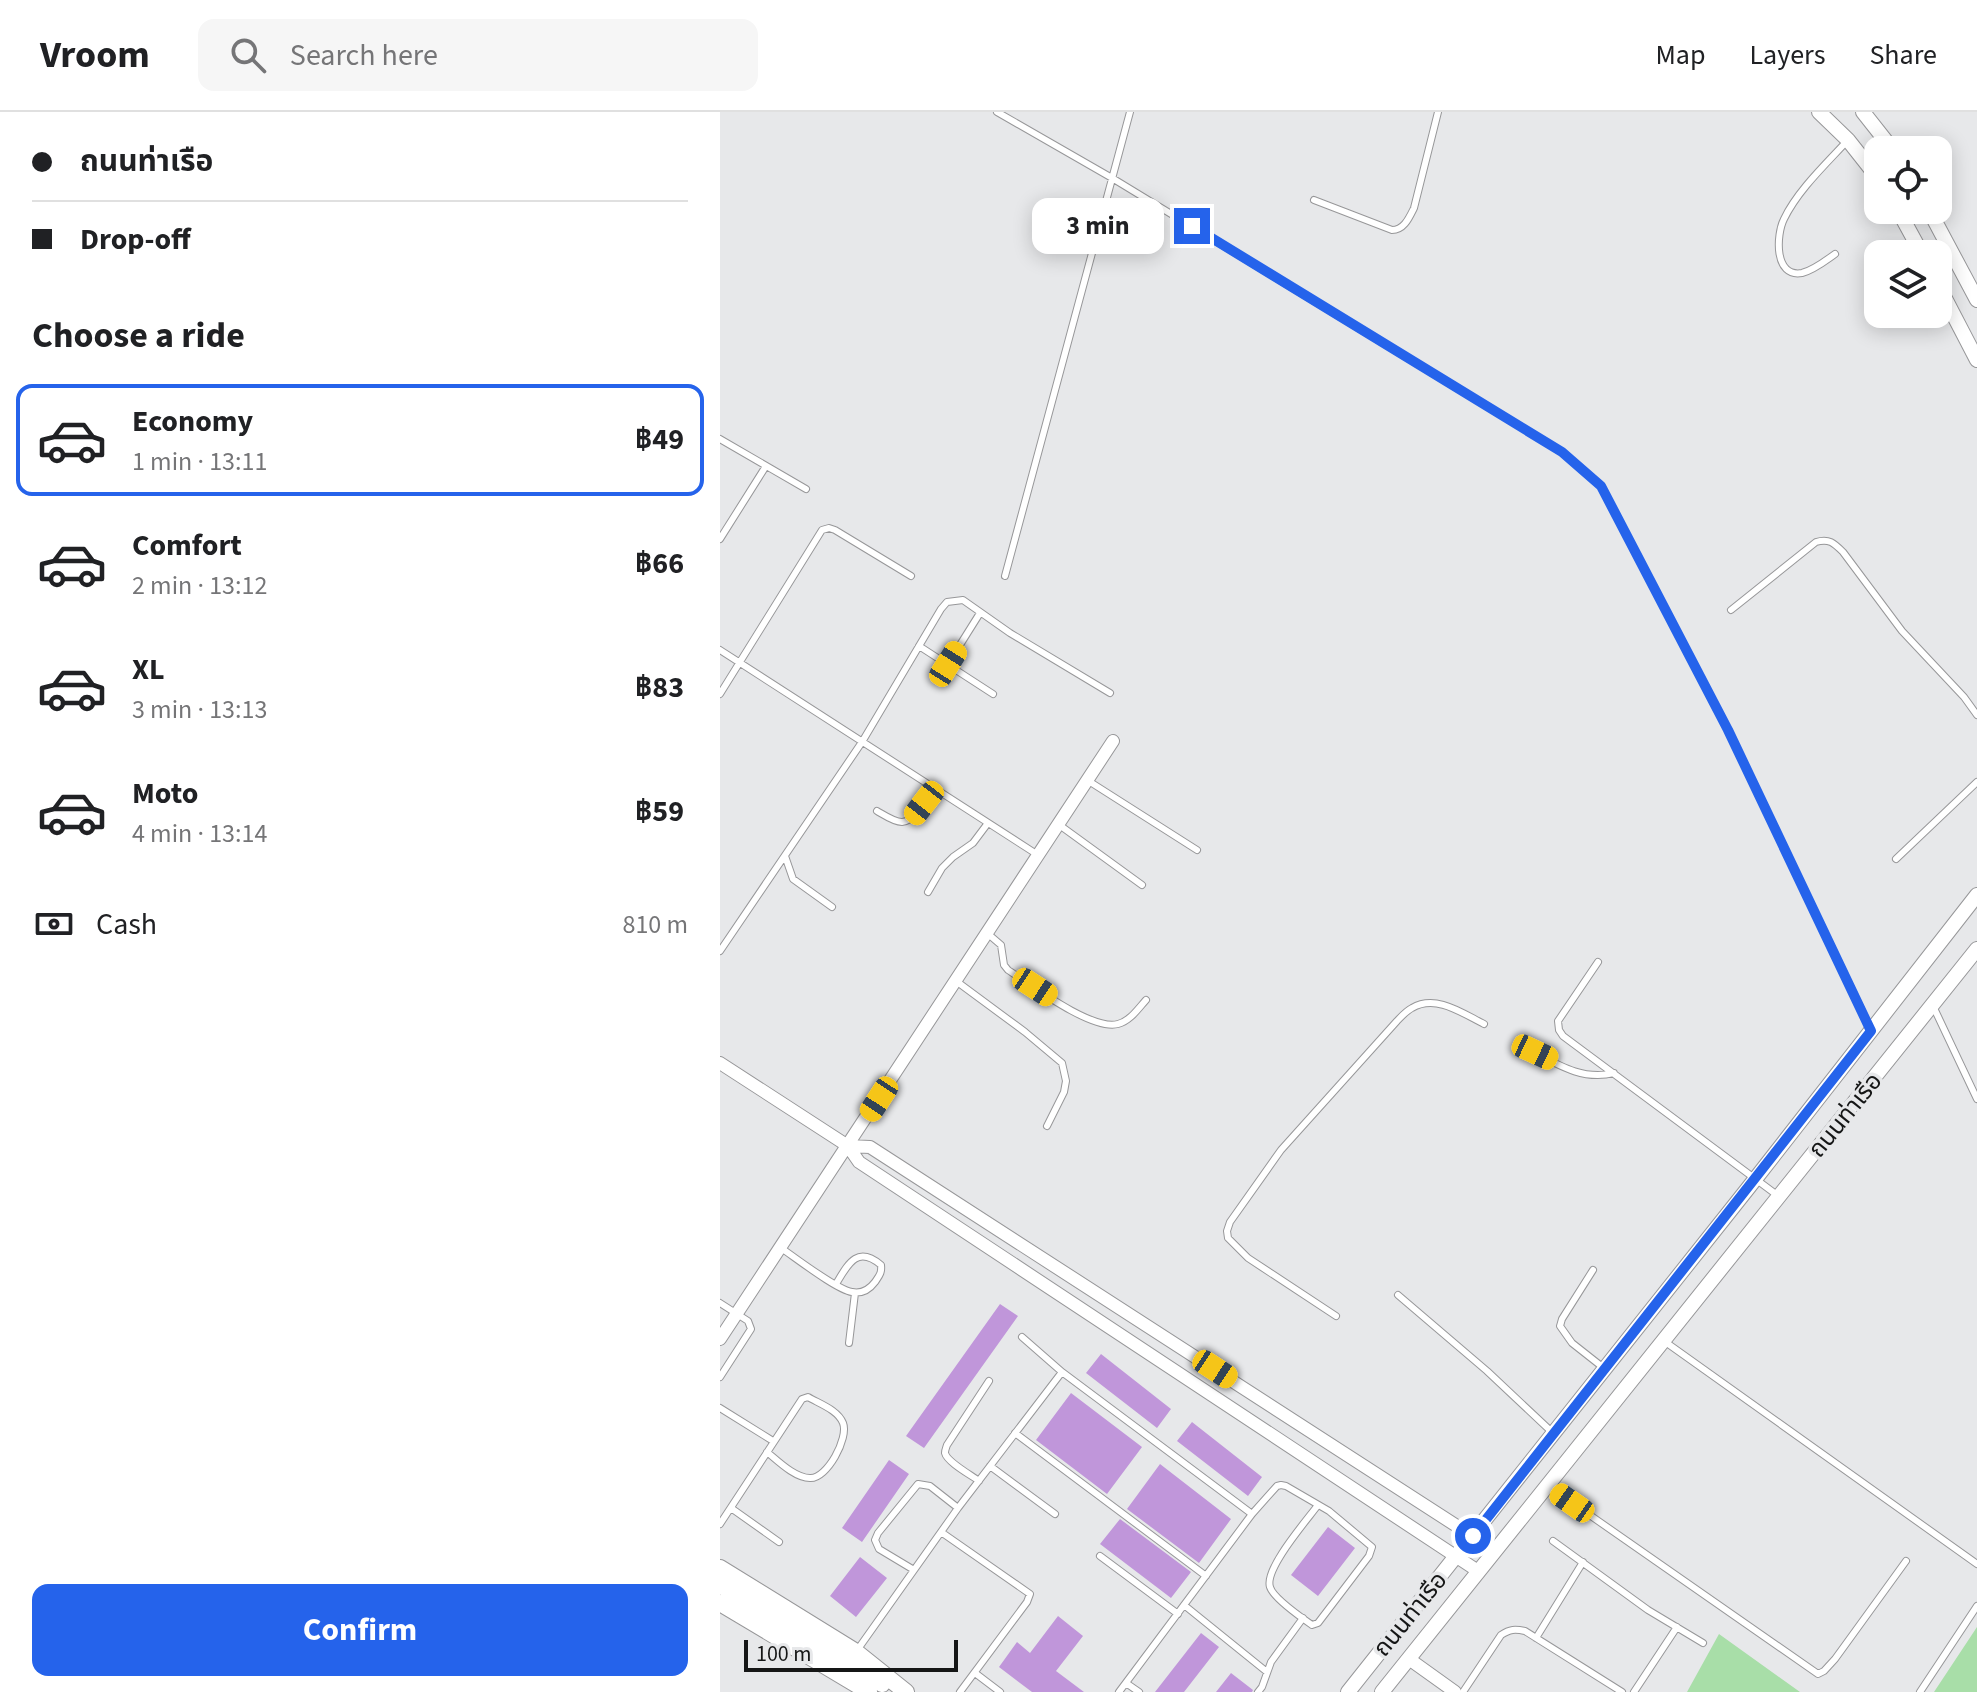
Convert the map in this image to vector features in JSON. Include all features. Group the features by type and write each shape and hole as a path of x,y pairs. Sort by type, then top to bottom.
{"main road":[{"path":"720,1568 856,1652 906,1692"},
{"path":"720,1585 896,1692"},
{"path":"720,1603 869,1692"}],"street":[{"path":"1819,112 1864,160"},
{"path":"1863,112 1882,136"},
{"path":"1936,224 1977,300"},
{"path":"1952,312 1977,360"},
{"path":"720,1339 1113,741"},
{"name":"ถนนท่าเรือ","path":"1348,1692 1977,895"},
{"name":"ถนนท่าเรือ","path":"1382,1692 1977,949"},
{"path":"720,1063 848,1146 859,1162 1478,1571"},
{"path":"848,1146 870,1147 1494,1550"},
{"path":"1409,1659 1455,1692"}],"lane":[{"path":"997,112 1112,178 1562,452 1601,486 1728,730 1871,1031"},
{"path":"1005,576 1130,112"},
{"path":"1314,200 1392,230 1402,227 1414,208 1438,112"},
{"path":"1835,254 1807,271 1795,273 1784,267 1778,242 1782,221 1788,211 1848,140"},
{"path":"720,439 806,489"},
{"path":"720,539 766,466"},
{"path":"720,694 822,530 835,530 911,576"},
{"path":"1731,610 1816,542 1829,540 1843,552 1902,631 1977,715"},
{"path":"720,951 862,742 947,602 963,600 1010,633 1110,693"},
{"path":"948,664 980,613"},
{"path":"919,646 993,694"},
{"path":"720,650 1038,855"},
{"path":"1087,780 1197,850"},
{"path":"1896,859 1977,782"},
{"path":"877,811 902,822 914,816 935,789"},
{"path":"928,892 942,868 973,843 988,823"},
{"path":"1058,824 1142,885"},
{"path":"785,856 793,879 832,907"},
{"path":"987,933 1001,945 1004,965 1008,970 1090,1020 1119,1024 1146,1000"},
{"path":"1598,962 1558,1021 1563,1036 1780,1197"},
{"path":"956,981 1062,1063 1066,1081 1064,1092 1047,1126"},
{"path":"1336,1316 1248,1258 1228,1238 1230,1222 1281,1150 1411,1008 1444,1004 1484,1024"},
{"path":"1933,1006 1977,1099"},
{"path":"1520,1045 1577,1073 1602,1076 1614,1073"},
{"path":"781,1247 836,1284 855,1293 869,1289 882,1272 880,1263 871,1257 855,1258 836,1284"},
{"path":"1593,1270 1560,1326 1572,1343 1605,1369"},
{"path":"849,1343 855,1293"},
{"path":"1398,1295 1487,1371 1554,1434"},
{"path":"720,1303 748,1321 751,1329 720,1377"},
{"path":"1022,1337 1062,1372 1252,1514"},
{"path":"1664,1341 1977,1564"},
{"path":"856,1652 958,1508 1062,1372"},
{"path":"979,1481 952,1462 945,1451 989,1381"},
{"path":"720,1524 773,1441 802,1399 808,1397 839,1416 845,1425 841,1445 828,1467 816,1477 794,1472 767,1452"},
{"path":"720,1408 773,1441"},
{"path":"1015,1433 1206,1576"},
{"path":"990,1466 1055,1514"},
{"path":"914,1570 879,1549 875,1540 878,1533 918,1484 930,1486 958,1508"},
{"path":"1119,1692 1252,1514 1277,1486 1281,1485 1318,1505 1329,1511 1372,1547 1369,1556 1318,1623 1312,1625 1275,1595 1269,1578 1280,1556 1318,1505"},
{"path":"1548,1486 1818,1674 1835,1659 1906,1561"},
{"path":"731,1508 779,1542"},
{"path":"941,1532 1030,1594 960,1692"},
{"path":"1553,1541 1648,1610 1703,1643"},
{"path":"1100,1556 1178,1614"},
{"path":"1536,1638 1583,1562"},
{"path":"1184,1605 1267,1672"},
{"path":"1920,1692 1977,1606"},
{"path":"1258,1692 1280,1647 1303,1618"},
{"path":"1634,1692 1677,1627"},
{"path":"1463,1692 1501,1635 1514,1629 1525,1631 1622,1692"},
{"path":"975,1673 1000,1692"},
{"path":"1126,1683 1139,1692"}],"green space":[{"path":"1977,1627 1977,1692 1934,1692"},
{"path":"1719,1634 1800,1692 1687,1692"}],"building":[{"path":"1000,1304 1018,1316 924,1448 906,1436"},
{"path":"1101,1354 1171,1409 1157,1428 1086,1373"},
{"path":"1071,1393 1142,1447 1107,1494 1036,1440"},
{"path":"1192,1422 1262,1477 1248,1496 1177,1441"},
{"path":"889,1460 909,1474 862,1542 842,1528"},
{"path":"1160,1464 1231,1519 1199,1563 1127,1509"},
{"path":"1120,1519 1191,1572 1171,1598 1100,1544"},
{"path":"1328,1527 1355,1548 1318,1596 1291,1575"},
{"path":"860,1557 887,1578 856,1617 830,1596"},
{"path":"1058,1616 1083,1636 1056,1671 1084,1692 1032,1692 999,1667 1017,1642 1030,1653"},
{"path":"1201,1633 1219,1647 1184,1692 1155,1692"},
{"path":"1231,1673 1253,1690 1252,1692 1216,1692"}],"route":[{"path":"1192,226 1562,452 1601,486 1728,730 1871,1031 1473,1536"}]}
